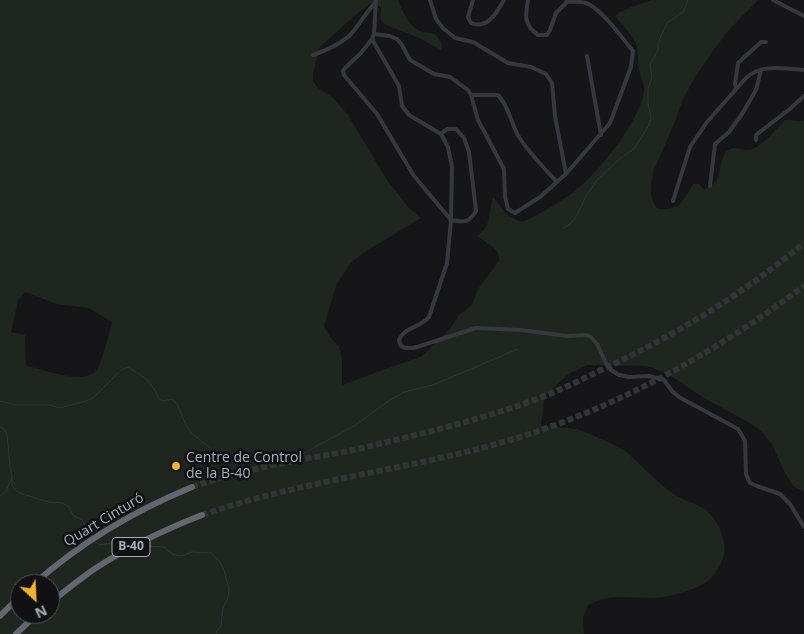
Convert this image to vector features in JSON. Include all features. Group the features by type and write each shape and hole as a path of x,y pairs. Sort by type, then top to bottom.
{"highway":[{"name":"Quart Cinturó","path":"46,574 90,540 126,519 192,487"},
{"name":"B-40","path":"60,595 84,576 133,546 202,515"},
{"path":"0,616 10,606"},
{"path":"16,634 26,624"}],"street":[{"path":"430,0 436,19 455,38 473,42 508,63 531,67 546,74 552,83 555,116 566,174"},
{"path":"432,6 436,0"},
{"path":"473,0 468,17 471,23 477,25 484,24 494,16 504,0"},
{"path":"374,34 397,39 410,60 434,74 450,78 468,90 478,120 504,169 505,197 508,209 515,213 540,197 566,174 601,135 610,122 632,67 632,51 604,16 588,3 568,1 556,13 550,30 546,35 538,35 531,30 525,17 528,0"},
{"path":"773,0 804,16"},
{"path":"376,1 372,39 345,68 343,71 344,75 377,114 414,176 451,220 463,222 471,219 476,211 469,152 464,138 456,129 447,129 441,134"},
{"path":"313,55 327,50 351,34 376,1"},
{"path":"372,39 399,86 402,106 409,115 441,134 448,147 452,167 451,220 447,263 429,317 424,323 404,332 400,336 401,346 414,348 476,328 521,330 568,336 586,334 597,344 606,363 618,375 629,377 649,376 664,380 679,398 738,429 745,441 746,474 750,483 780,494 790,504 804,527"},
{"path":"736,88 738,63 761,42 766,42"},
{"path":"587,56 601,135"},
{"path":"673,202 690,147 707,122 736,88 753,72 778,68 804,70"},
{"path":"710,186 715,144 729,132 742,114 756,90 761,70"},
{"path":"471,96 498,95 503,100 519,136 536,160 557,182"},
{"path":"756,140 756,135 804,96"}],"shaded area":[{"path":"0,0 398,0 412,25 419,31 432,33 438,38 442,44 441,50 419,38 384,24 380,19 381,7 371,3 319,48 313,81 317,87 333,98 348,115 387,180 409,208 421,218 366,251 352,262 337,283 324,326 330,337 339,347 342,359 342,385 422,356 450,329 459,315 472,305 478,289 499,261 498,253 493,247 477,236 488,223 493,197 508,215 522,222 549,208 575,191 595,172 618,144 636,114 642,100 644,88 639,70 637,47 631,35 615,16 620,12 652,0 758,0 729,30 695,77 683,99 653,172 651,192 653,201 658,209 677,206 684,199 693,184 699,184 703,189 715,182 723,158 730,149 749,150 764,142 785,120 804,120 804,492 793,486 772,444 761,431 704,398 668,374 644,366 587,365 572,372 547,394 544,401 541,426 579,430 624,450 672,493 708,512 720,529 725,549 715,573 702,585 691,590 650,598 625,597 604,599 588,605 583,617 584,634 0,634","holes":["25,292 56,304 89,308 112,322 99,367 90,375 73,377 26,366 25,335 11,332 18,300"]}],"waterway":[{"path":"563,228 574,220 586,196 598,179 622,157 634,149 649,125 651,118 648,104 648,89 652,77 650,64 658,50 658,43 667,23 684,11 688,0"},
{"path":"0,401 16,405 50,405 59,408 83,402 93,398 117,374 128,367 147,380 159,399 162,401 172,399 177,404 191,433 222,457 245,460 278,459 302,454 354,426 404,392 433,385 518,349"},
{"path":"0,427 7,434 12,485 16,491 49,502 62,503 69,507 73,515 82,520 91,536"},
{"path":"0,496 6,491 12,478"},
{"path":"94,542 100,545 116,542 130,545"},
{"path":"142,546 164,547 172,554 179,556 191,552 211,553 220,562 229,589 228,598 223,608 221,626 216,632 217,634"}],"tunnel":[{"path":"192,487 259,468 354,450 428,432 494,414 545,396 626,358 706,314 756,280 804,243"},
{"path":"202,515 272,494 485,447 570,419 612,402 691,361 730,337 804,286"}],"place":[{"name":"Centre de Control de la B-40","path":"176,466"}]}
